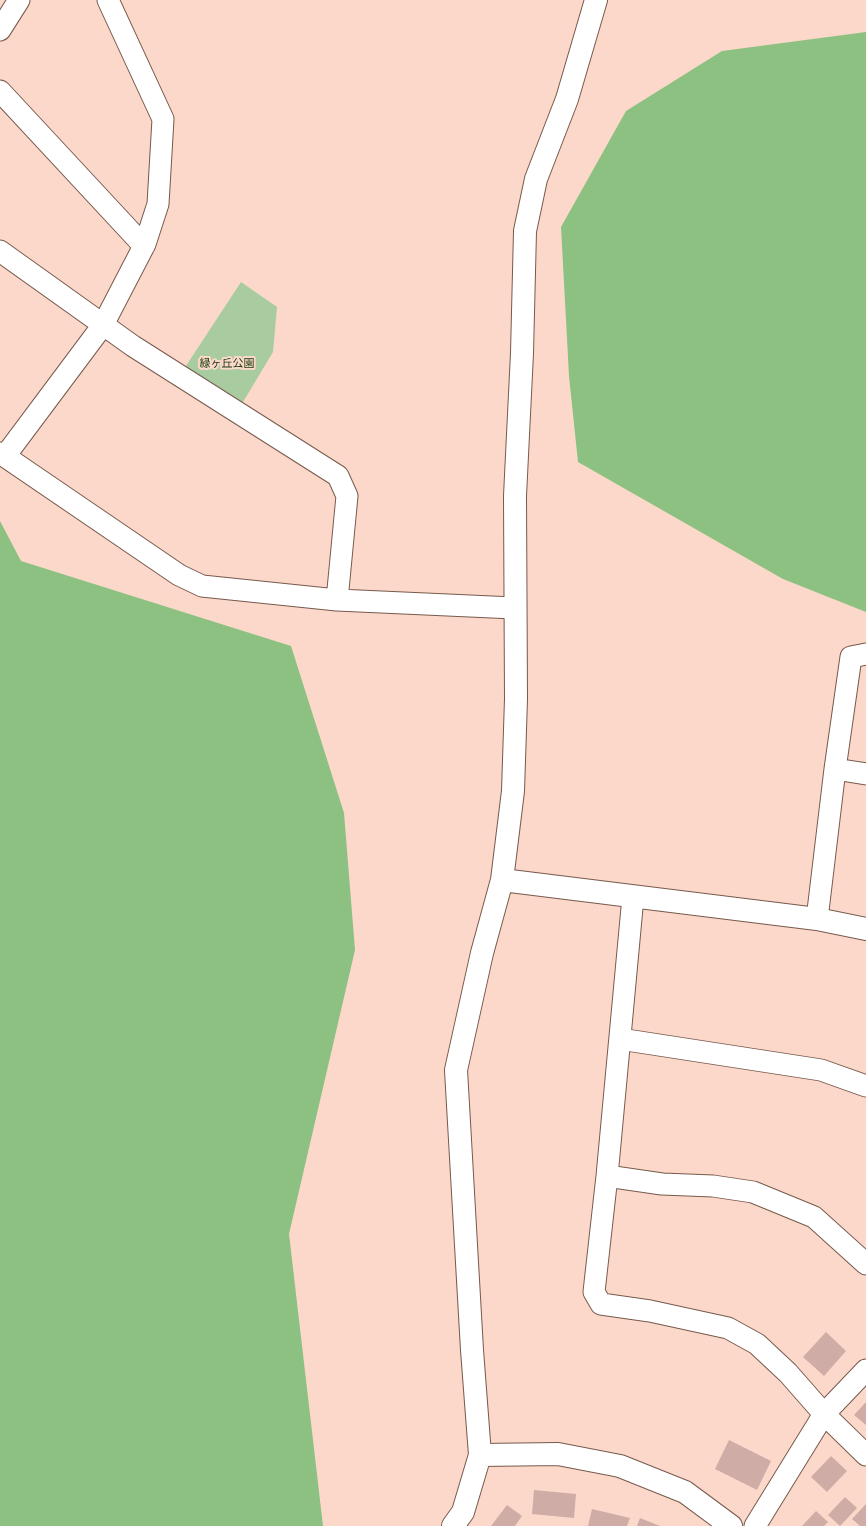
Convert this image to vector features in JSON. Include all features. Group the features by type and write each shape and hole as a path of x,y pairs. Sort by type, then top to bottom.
{"street":[{"path":"0,30 19,0"},
{"path":"108,0 163,119 158,204 144,246 103,325 2,455 179,575 202,586 337,600 514,608"},
{"path":"453,1526 463,1512 480,1455 456,1070 482,953 502,880 513,791 516,699 514,608 515,496 522,353 525,231 536,179 567,99 596,0"},
{"path":"0,91 144,246"},
{"path":"0,251 103,325 338,476 347,496 337,600"},
{"path":"817,919 835,769 851,656 866,654"},
{"path":"835,769 866,774"},
{"path":"502,880 817,919 866,929"},
{"path":"633,897 607,1176 594,1292 601,1304 650,1311 728,1328 757,1344 788,1373 824,1414 866,1455"},
{"path":"620,1040 821,1070 866,1086"},
{"path":"607,1176 662,1184 713,1186 753,1192 814,1217 866,1264"},
{"path":"755,1526 824,1414 866,1370"},
{"path":"480,1455 558,1454 620,1466 685,1492 731,1526"}],"green space":[{"path":"866,32 866,612 783,579 578,462 569,376 561,227 626,111 722,51"},
{"name":"緑ヶ丘公園","path":"241,282 277,307 273,352 237,412 180,375"},
{"path":"0,521 21,561 291,646 344,813 355,950 289,1234 323,1526 0,1526"}],"building":[{"path":"826,1332 846,1351 824,1376 803,1357"},
{"path":"866,1402 866,1425 854,1415"},
{"path":"729,1440 771,1461 757,1490 715,1469"},
{"path":"831,1456 847,1471 827,1492 811,1477"},
{"path":"534,1490 576,1494 574,1518 532,1514"},
{"path":"845,1497 857,1508 840,1526 828,1515"},
{"path":"866,1504 866,1526 860,1526 852,1519"},
{"path":"507,1505 522,1516 515,1526 491,1526"},
{"path":"592,1509 630,1518 627,1526 588,1526"},
{"path":"816,1511 828,1522 824,1526 802,1526"},
{"path":"640,1518 660,1526 637,1526"}]}
